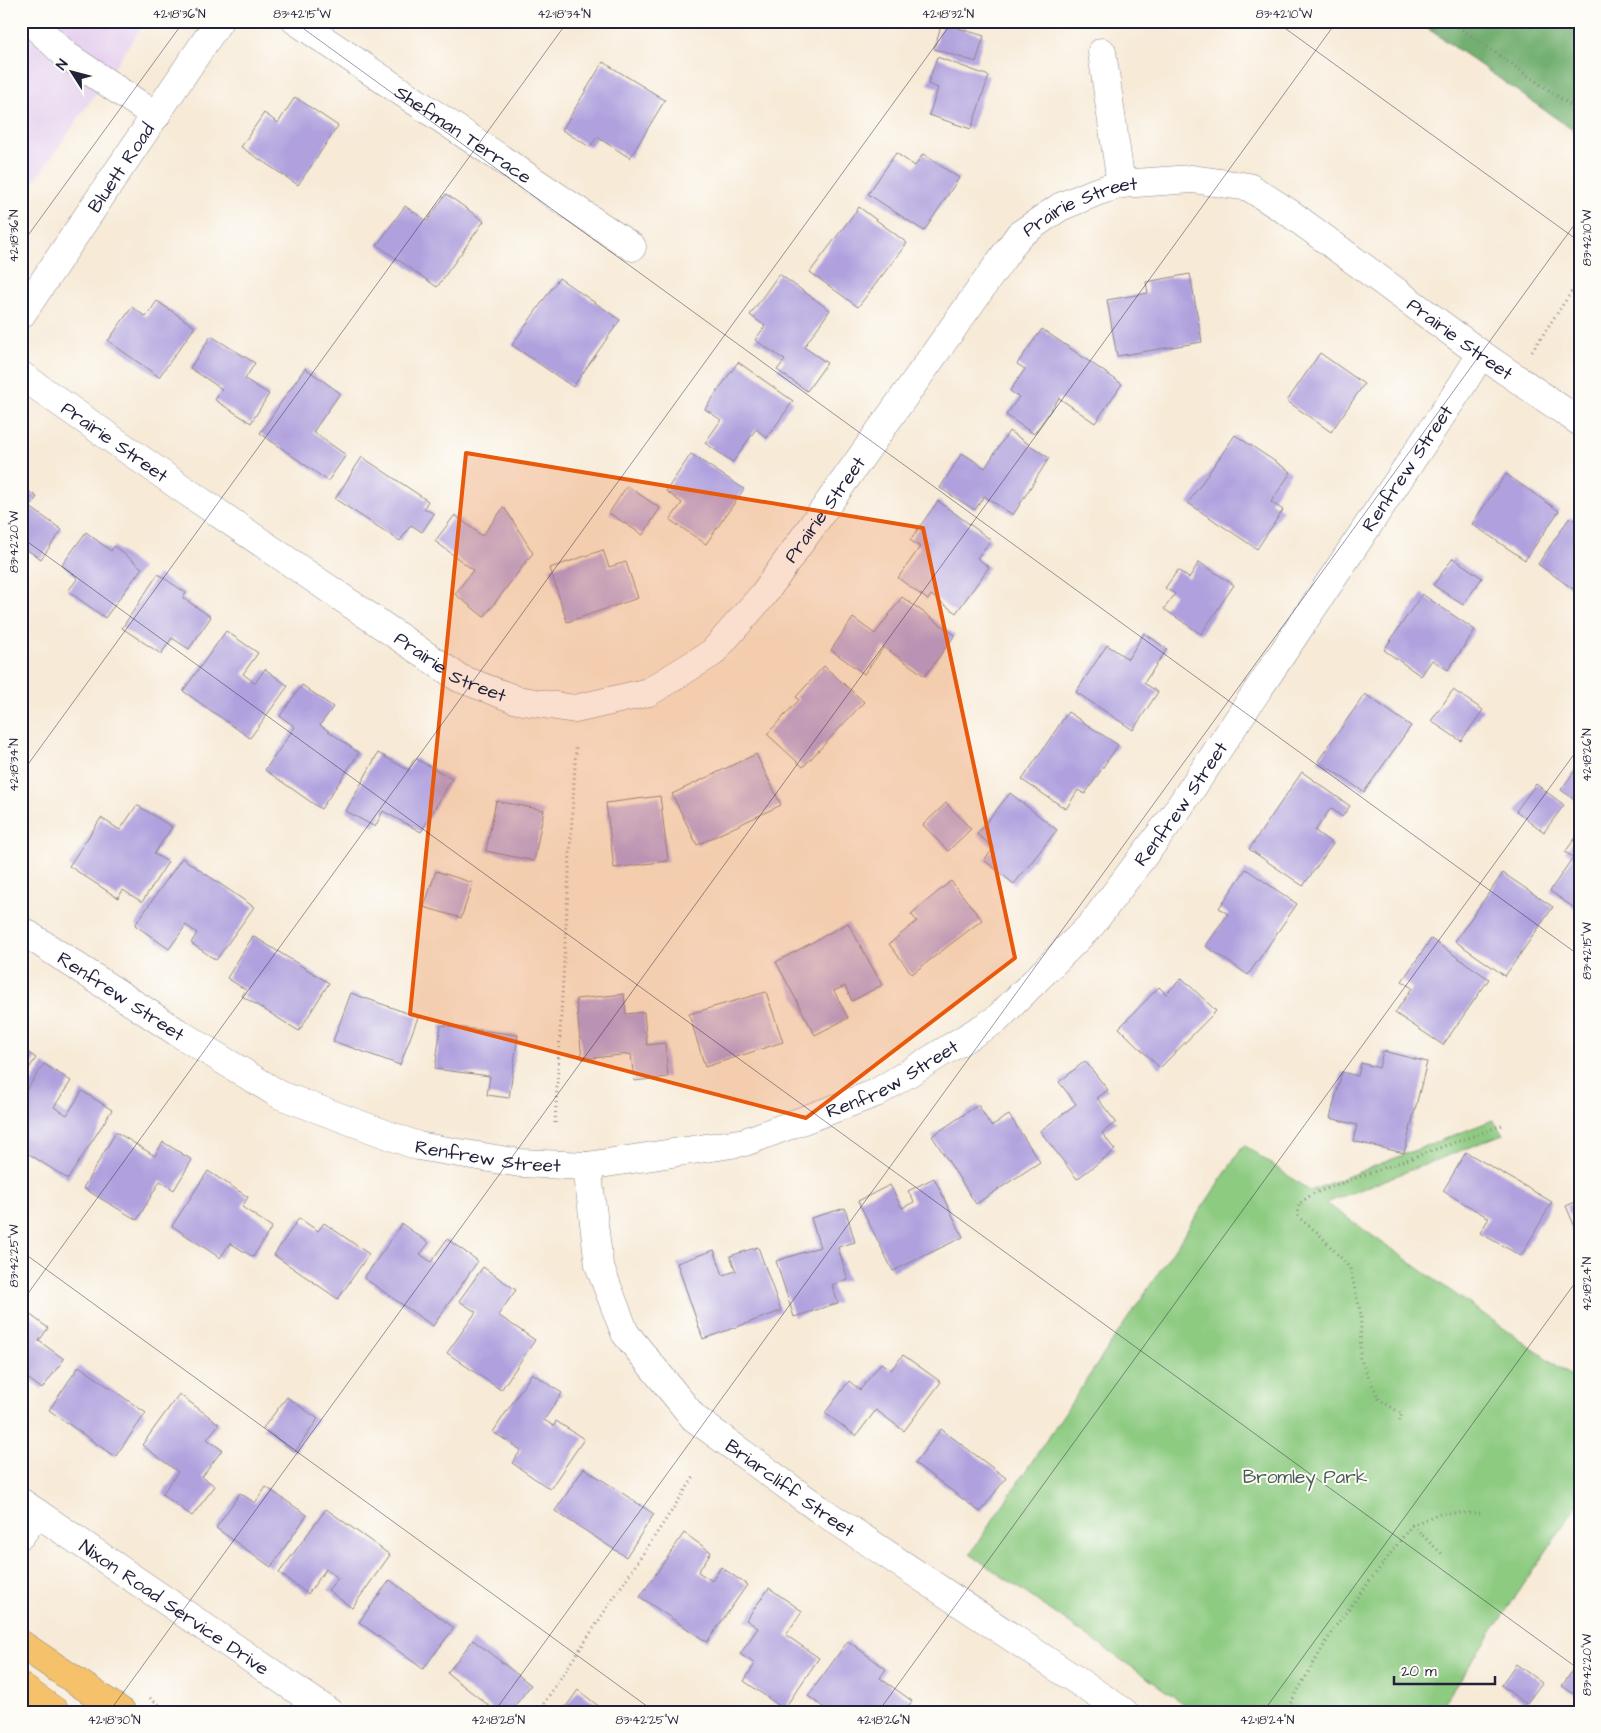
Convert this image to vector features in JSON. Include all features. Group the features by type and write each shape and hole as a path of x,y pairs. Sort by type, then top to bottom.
{"main road":[{"path":"21,1644 122,1712"},
{"path":"21,1687 56,1712"}],"street":[{"path":"30,21 66,55 156,116"},
{"name":"Bluett Road","path":"21,315 219,21"},
{"name":"Shefman Terrace","path":"296,21 632,247"},
{"path":"1102,52 1122,184"},
{"name":"Prairie Street","path":"21,375 186,491 460,678 517,700 575,709 649,692 712,653 763,595 1020,235 1060,207 1096,192 1122,184 1192,179 1249,187 1291,214 1480,354 1580,422"},
{"name":"Renfrew Street","path":"21,930 177,1032 280,1095 418,1146 520,1162 587,1166 745,1142 876,1094 997,1019 1092,924 1172,818 1451,402 1480,354"},
{"name":"Briarcliff Street","path":"587,1166 600,1265 625,1333 694,1418 818,1509 1124,1712"},
{"path":"21,1535 29,1508"},
{"name":"Nixon Road Service Drive","path":"29,1508 329,1712"}],"path":[{"path":"1450,21 1580,112"},
{"path":"1531,352 1580,279"},
{"path":"555,1123 576,746"},
{"path":"1399,1421 1402,1414 1379,1399 1360,1358 1361,1314 1350,1268 1318,1233 1298,1217 1298,1204 1312,1194 1503,1125"},
{"path":"538,1712 694,1477"},
{"path":"1287,1712 1288,1707 1335,1627 1412,1525 1440,1513 1482,1513"},
{"path":"1412,1525 1443,1555"}],"highlighted area":[{"path":"466,453 923,528 1015,958 806,1118 410,1014"}],"shaded area":[{"path":"21,21 146,21 21,201"}],"green space":[{"path":"1417,21 1580,21 1580,135"},
{"name":"Bromley Park","path":"1493,1120 1503,1134 1326,1203 1580,1382 1580,1501 1438,1712 1196,1712 970,1554 1244,1145 1310,1191"}],"building":[{"path":"942,23 984,36 976,62 934,49"},
{"path":"937,57 989,76 971,129 929,115 938,88 928,84"},
{"path":"603,62 665,100 630,158 597,137 590,147 562,130"},
{"path":"295,97 338,126 298,185 241,147 264,113 278,123"},
{"path":"896,153 915,166 923,154 959,178 924,231 868,194"},
{"path":"446,194 484,221 437,287 377,245 405,206 427,221"},
{"path":"859,207 907,243 858,307 810,272"},
{"path":"779,274 830,310 804,347 827,363 807,391 777,370 785,360 755,340 765,326 750,315"},
{"path":"1190,274 1202,342 1117,356 1107,300 1148,293 1146,282"},
{"path":"559,278 620,320 573,387 512,345"},
{"path":"157,301 195,327 159,377 108,341 132,307 146,317"},
{"path":"1042,329 1122,384 1095,423 1059,398 1034,434 1006,415 1019,397 1010,391 1025,369 1017,364"},
{"path":"211,336 255,363 245,379 269,394 251,423 215,400 222,389 190,368"},
{"path":"1320,353 1364,384 1331,432 1287,401"},
{"path":"738,362 793,401 767,438 756,429 733,462 705,443 721,420 705,409"},
{"path":"305,368 340,393 313,432 346,455 328,481 260,433"},
{"path":"1009,431 1049,458 1013,515 984,496 975,510 940,488 962,453 985,468"},
{"path":"1235,435 1291,472 1271,502 1283,510 1257,549 1188,503"},
{"path":"691,454 744,489 706,544 670,520 682,503 666,491"},
{"path":"362,457 428,501 424,508 434,514 422,532 411,525 400,541 335,499"},
{"path":"1506,474 1559,511 1525,560 1472,524"},
{"path":"21,486 37,497 30,507 62,530 41,559 21,546"},
{"path":"627,486 660,508 643,535 609,513"},
{"path":"938,501 991,540 977,558 989,567 956,613 931,595 928,600 898,578 920,547 910,540"},
{"path":"504,507 533,553 484,617 455,594 473,570 435,541 455,515 482,536"},
{"path":"1570,517 1580,524 1580,594 1538,564"},
{"path":"86,532 111,551 114,546 142,568 105,618 68,591 78,578 62,565"},
{"path":"603,550 609,567 626,562 638,598 567,622 550,568"},
{"path":"1453,558 1482,578 1463,605 1433,585"},
{"path":"1199,562 1234,585 1201,634 1164,609 1175,594 1165,588 1178,570 1189,578"},
{"path":"158,574 186,593 183,598 211,617 189,649 172,638 161,654 122,628"},
{"path":"1422,594 1475,630 1448,670 1432,660 1421,676 1384,650"},
{"path":"902,597 955,635 925,676 884,647 864,674 831,650 853,618 875,634"},
{"path":"226,631 258,653 243,674 255,683 265,669 288,686 250,738 183,691"},
{"path":"1144,633 1167,649 1144,683 1158,692 1133,730 1076,692 1107,645 1128,659"},
{"path":"824,666 864,702 803,767 767,734 799,700 796,697"},
{"path":"302,685 333,707 320,725 359,753 321,809 265,770 295,727 280,716"},
{"path":"1453,690 1483,710 1461,741 1431,721"},
{"path":"1365,694 1411,726 1364,792 1318,761"},
{"path":"1068,712 1118,745 1085,794 1078,790 1066,809 1022,780"},
{"path":"378,753 408,770 415,758 452,779 421,832 383,811 375,827 346,811"},
{"path":"756,754 781,805 697,845 672,794"},
{"path":"1580,763 1580,803 1561,790"},
{"path":"1302,772 1350,806 1342,817 1331,808 1315,831 1333,844 1303,886 1249,849"},
{"path":"1536,784 1564,805 1544,832 1516,811"},
{"path":"1010,793 1057,830 1014,884 984,860 994,848 977,834"},
{"path":"660,796 668,861 614,868 606,803"},
{"path":"496,801 544,810 534,861 486,851"},
{"path":"946,803 971,829 948,851 923,825"},
{"path":"137,805 172,827 154,854 168,862 142,902 123,890 118,898 69,866 101,818 120,830"},
{"path":"1580,832 1580,912 1550,891 1573,857 1565,852"},
{"path":"182,858 254,907 216,960 191,943 197,933 186,925 169,949 135,925"},
{"path":"1246,869 1297,904 1248,975 1206,946 1228,914 1219,908"},
{"path":"436,871 473,883 461,918 424,907"},
{"path":"1503,873 1553,907 1505,976 1455,941"},
{"path":"951,881 982,920 912,974 889,944 917,921 911,914"},
{"path":"848,923 882,985 852,1001 845,986 834,991 848,1018 815,1035 776,962"},
{"path":"253,936 329,983 299,1031 242,996 246,990 227,978"},
{"path":"1431,939 1489,979 1443,1045 1395,1013 1412,988 1402,981"},
{"path":"1182,978 1216,1011 1160,1068 1119,1028 1159,987 1166,994"},
{"path":"766,992 783,1042 705,1067 689,1014"},
{"path":"351,993 418,1017 400,1065 333,1041"},
{"path":"624,994 626,1014 644,1012 647,1045 665,1043 668,1077 634,1081 631,1054 582,1059 576,999"},
{"path":"441,1025 518,1035 509,1098 487,1095 490,1076 435,1069"},
{"path":"21,1048 36,1058 21,1080"},
{"path":"1383,1051 1427,1062 1404,1153 1353,1141 1357,1125 1330,1118 1342,1072 1358,1076 1361,1063 1379,1068"},
{"path":"1085,1061 1108,1090 1097,1098 1116,1122 1102,1133 1115,1150 1077,1179 1040,1131 1076,1104 1059,1082"},
{"path":"44,1064 71,1081 54,1107 67,1115 82,1091 112,1110 68,1179 21,1149 21,1098"},
{"path":"978,1105 991,1126 1009,1115 1040,1162 976,1204 932,1136"},
{"path":"116,1132 155,1156 163,1142 192,1160 174,1190 160,1181 137,1220 83,1188"},
{"path":"1466,1152 1552,1202 1521,1256 1480,1233 1489,1218 1443,1191"},
{"path":"208,1171 248,1197 242,1207 272,1227 253,1257 230,1243 220,1258 172,1226"},
{"path":"934,1178 963,1237 893,1271 858,1201 890,1185 902,1208 914,1202 908,1191"},
{"path":"1580,1200 1580,1239 1566,1206"},
{"path":"845,1208 855,1242 838,1247 848,1280 832,1285 838,1303 794,1317 776,1261 820,1247 811,1218"},
{"path":"299,1218 318,1231 324,1223 369,1254 338,1299 274,1255"},
{"path":"402,1224 429,1243 420,1254 431,1262 447,1239 478,1261 433,1326 364,1278"},
{"path":"758,1247 781,1311 703,1339 677,1263 714,1250 723,1275 736,1271 730,1256"},
{"path":"483,1267 516,1290 498,1315 535,1340 501,1390 447,1353 476,1312 459,1301"},
{"path":"21,1308 48,1328 39,1341 64,1359 42,1389 21,1373"},
{"path":"903,1355 941,1382 904,1431 876,1410 856,1436 825,1413 849,1381 860,1390 881,1363 891,1370"},
{"path":"79,1366 146,1413 115,1457 49,1410"},
{"path":"532,1373 562,1393 544,1420 554,1426 556,1421 584,1439 550,1489 512,1463 521,1450 493,1432"},
{"path":"179,1394 219,1424 207,1439 222,1450 202,1477 215,1486 192,1516 162,1494 178,1472 142,1445"},
{"path":"287,1397 318,1419 295,1452 263,1428"},
{"path":"941,1429 1006,1478 980,1512 915,1463"},
{"path":"584,1468 654,1514 626,1557 555,1511"},
{"path":"266,1487 307,1515 271,1567 216,1528 240,1493 255,1503"},
{"path":"326,1509 390,1555 352,1608 328,1590 338,1578 326,1569 308,1594 279,1573"},
{"path":"684,1533 711,1552 698,1572 712,1581 721,1567 747,1585 707,1642 640,1597"},
{"path":"390,1580 454,1628 423,1669 359,1622"},
{"path":"769,1588 802,1611 786,1635 819,1658 784,1709 744,1681 755,1664 740,1654 758,1628 746,1620"},
{"path":"473,1640 531,1685 510,1712 497,1712 447,1673"},
{"path":"848,1641 886,1669 880,1678 912,1701 904,1712 830,1712 808,1696"},
{"path":"1580,1659 1580,1698 1562,1686"},
{"path":"1516,1664 1542,1683 1526,1704 1501,1685"},
{"path":"578,1690 606,1712 562,1712"}]}
